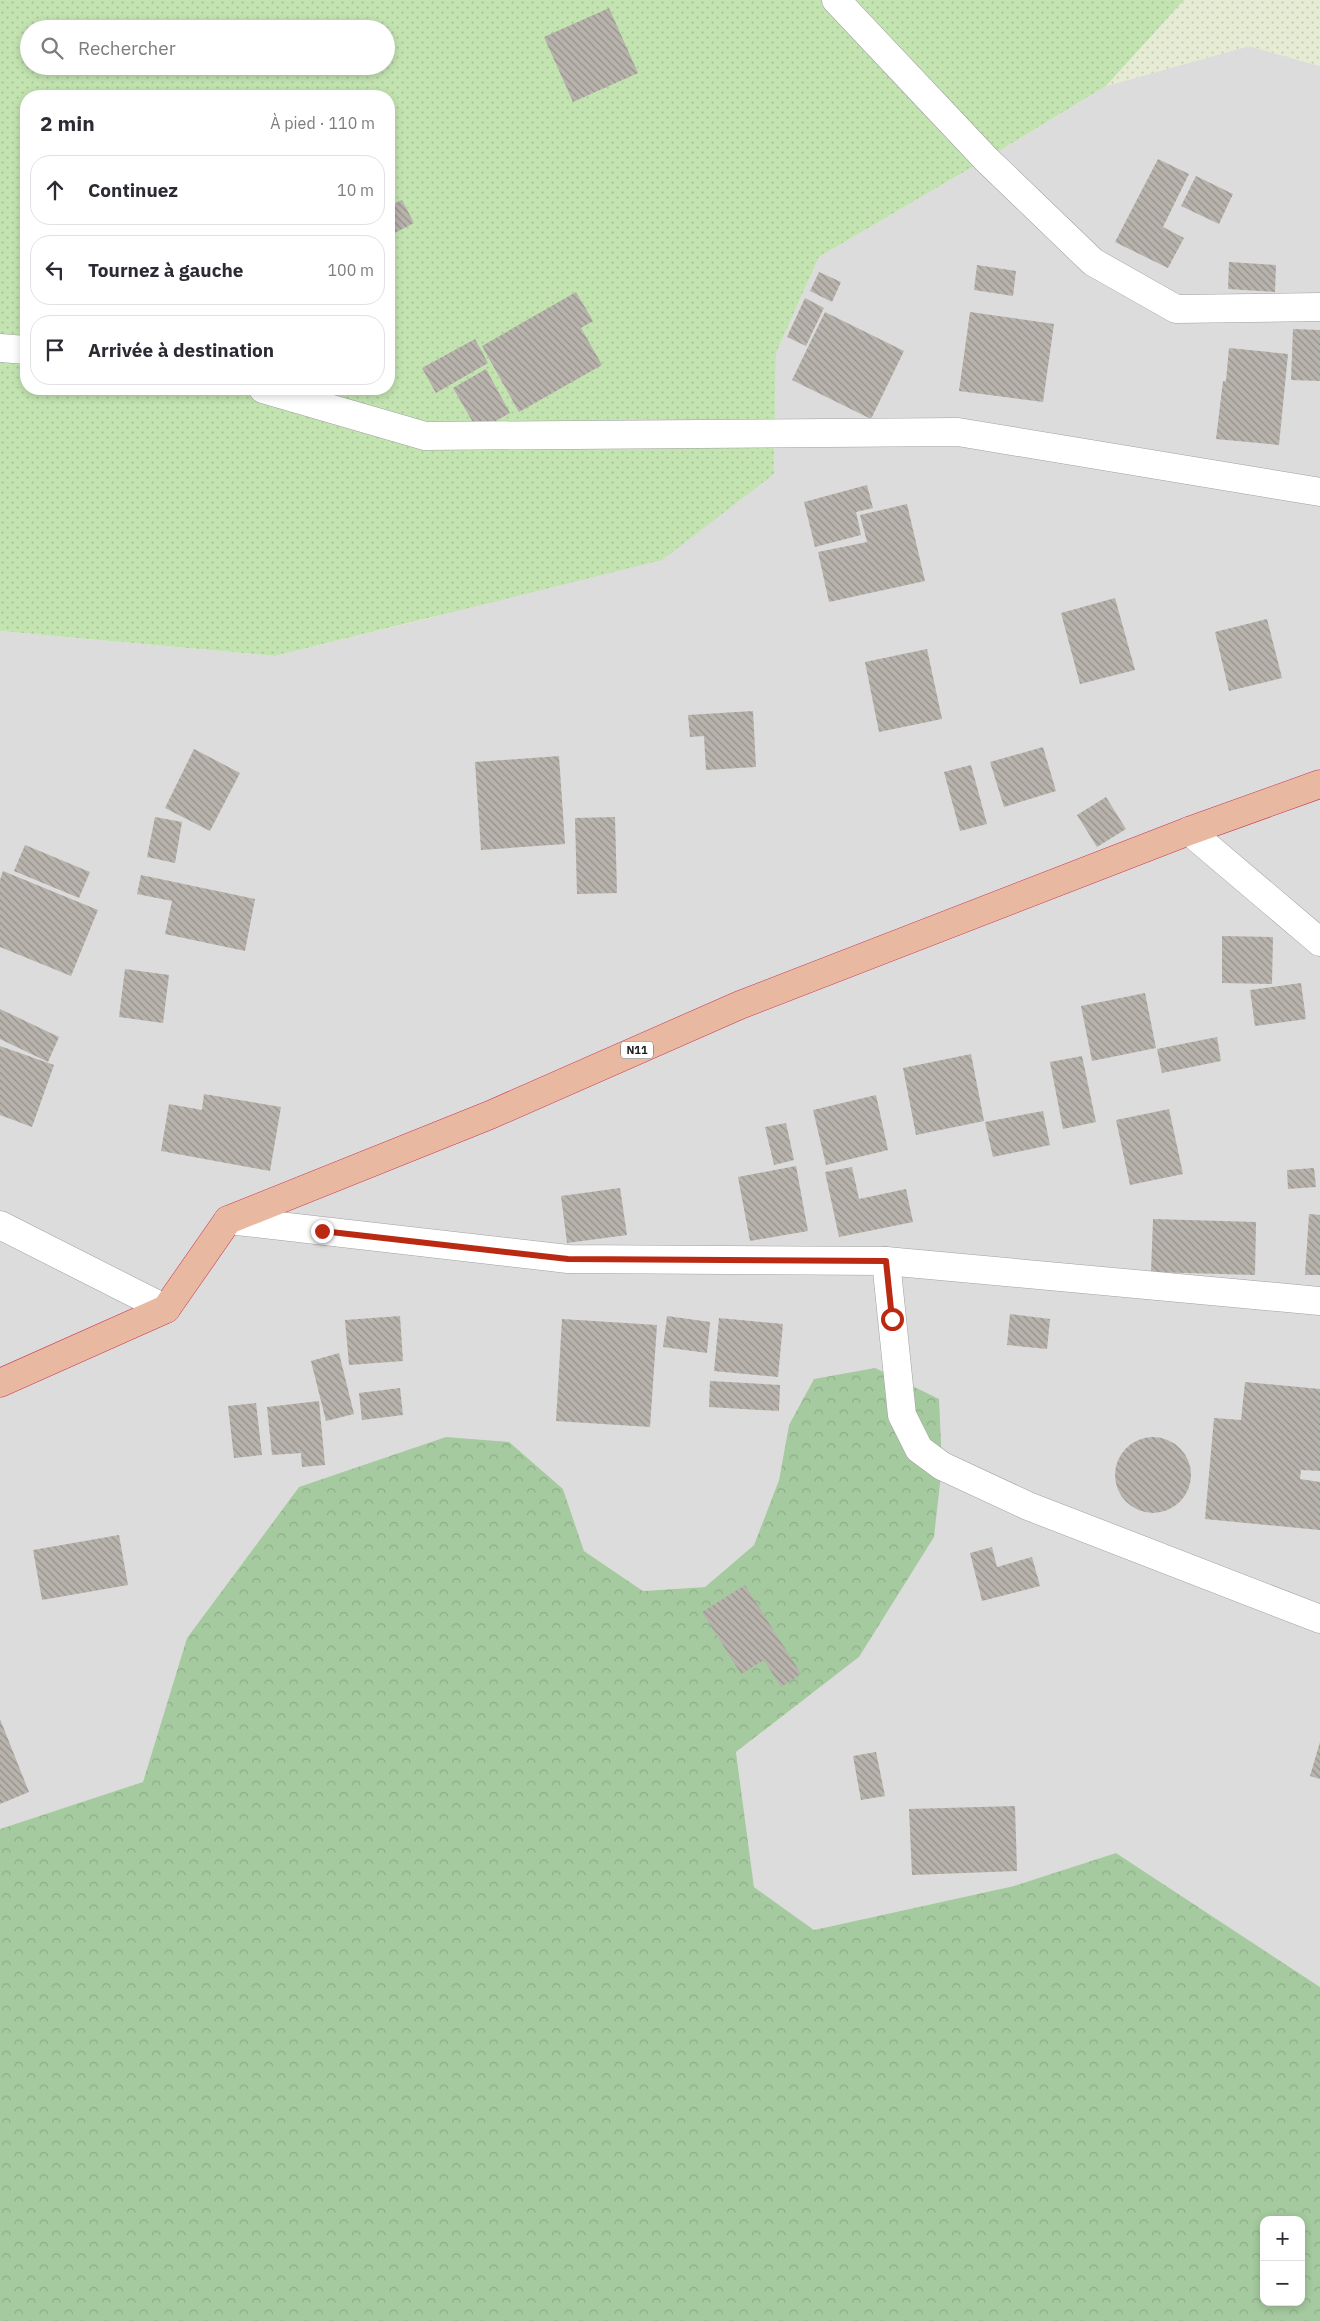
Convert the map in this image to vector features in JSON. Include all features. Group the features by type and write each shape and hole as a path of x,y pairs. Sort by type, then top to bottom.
{"highway":[{"name":"N11","path":"228,1220 490,1115 740,1005 1190,831 1320,784"},
{"path":"0,1383 166,1309 228,1220"}],"street":[{"path":"836,0 986,159 1093,262 1176,308 1320,307"},
{"path":"0,348 20,350"},
{"path":"284,395 425,436 958,432 1320,492"},
{"path":"1190,831 1320,942"},
{"path":"228,1220 568,1259 886,1261 1320,1302"},
{"path":"0,1225 166,1309"},
{"path":"886,1261 902,1415 919,1448 942,1466 1028,1506 1320,1619"}],"shaded area":[{"path":"1249,46 1320,66 1320,1987 1116,1853 1014,1886 814,1930 754,1887 736,1752 859,1657 789,1425 779,1480 754,1545 705,1587 643,1591 584,1551 563,1489 299,1487 187,1638 143,1783 0,1829 0,631 275,656 434,617 774,474 776,353 819,257 1106,86"}],"green space":[{"path":"0,0 1184,0 1106,86 819,257 776,353 774,474 662,560 275,656 0,631"},
{"path":"1184,0 1320,0 1320,66 1249,46 1106,86"},
{"path":"875,1368 939,1399 942,1466 934,1537 859,1657 736,1752 754,1887 814,1930 1014,1886 1116,1853 1320,1987 1320,2321 0,2321 0,1829 143,1782 187,1638 299,1487 446,1437 509,1442 563,1489 584,1551 643,1591 705,1587 754,1545 779,1480 789,1425 814,1379"}],"building":[{"path":"609,8 638,73 573,102 544,37"},
{"path":"1158,159 1189,174 1163,227 1184,238 1168,268 1115,242"},
{"path":"1196,176 1233,194 1219,224 1181,206"},
{"path":"402,200 414,223 395,233 395,203"},
{"path":"1229,262 1276,265 1275,292 1228,289"},
{"path":"977,265 1016,271 1013,296 974,290"},
{"path":"819,272 841,282 832,302 810,291"},
{"path":"576,292 593,321 581,328 602,365 519,412 482,346"},
{"path":"805,298 824,308 806,346 787,337"},
{"path":"825,312 904,351 871,419 792,380"},
{"path":"970,312 1054,324 1043,402 959,391"},
{"path":"1293,329 1320,330 1320,381 1291,380"},
{"path":"475,339 488,363 436,393 422,368"},
{"path":"1229,348 1288,354 1279,445 1216,439 1223,381 1226,381"},
{"path":"486,369 510,413 478,431 453,388"},
{"path":"867,485 873,508 856,512 861,535 815,547 804,502"},
{"path":"907,504 925,581 829,602 818,552 867,542 860,515"},
{"path":"1115,598 1135,670 1080,684 1061,613"},
{"path":"1267,619 1282,678 1229,691 1215,632"},
{"path":"927,649 942,719 879,732 865,662"},
{"path":"753,711 756,767 706,770 704,736 690,737 688,715"},
{"path":"1043,747 1056,791 1004,807 990,762"},
{"path":"194,749 240,773 210,831 165,808"},
{"path":"559,756 565,844 481,850 475,762"},
{"path":"971,765 987,824 960,831 944,772"},
{"path":"1106,797 1126,829 1097,847 1077,815"},
{"path":"155,817 182,822 175,863 147,857"},
{"path":"615,817 617,893 577,894 575,818"},
{"path":"25,845 90,872 79,898 14,871"},
{"path":"3,871 98,910 71,976 0,947 0,880"},
{"path":"141,875 255,899 245,951 165,934 172,901 137,894"},
{"path":"1222,936 1273,937 1272,984 1222,983"},
{"path":"125,969 169,975 163,1023 119,1017"},
{"path":"1301,983 1306,1019 1255,1026 1250,990"},
{"path":"1145,993 1156,1048 1092,1061 1081,1006"},
{"path":"0,1009 59,1037 48,1062 0,1039"},
{"path":"1217,1037 1221,1061 1162,1073 1157,1049"},
{"path":"0,1046 54,1065 32,1127 0,1115"},
{"path":"971,1054 984,1121 916,1135 903,1068"},
{"path":"1082,1056 1096,1122 1063,1129 1050,1062"},
{"path":"204,1094 281,1107 270,1171 161,1151 169,1104 202,1110"},
{"path":"876,1095 888,1150 826,1165 813,1110"},
{"path":"1169,1109 1183,1174 1130,1185 1116,1120"},
{"path":"1043,1111 1050,1145 993,1157 985,1122"},
{"path":"786,1123 794,1160 774,1165 765,1127"},
{"path":"796,1166 808,1231 750,1241 738,1177"},
{"path":"852,1167 859,1199 906,1189 913,1222 839,1237 825,1172"},
{"path":"1314,1168 1316,1187 1288,1189 1287,1170"},
{"path":"620,1188 627,1235 567,1243 561,1196"},
{"path":"1309,1214 1320,1215 1320,1275 1305,1275"},
{"path":"1153,1219 1256,1222 1255,1275 1151,1272"},
{"path":"1010,1314 1050,1319 1047,1349 1007,1345"},
{"path":"400,1316 403,1361 349,1365 345,1320"},
{"path":"667,1316 710,1322 707,1353 663,1347"},
{"path":"719,1318 783,1324 778,1377 714,1371"},
{"path":"562,1319 657,1325 650,1427 556,1421"},
{"path":"339,1353 354,1414 326,1421 311,1361"},
{"path":"710,1381 780,1385 779,1411 709,1407"},
{"path":"1245,1382 1320,1389 1320,1471 1301,1470 1300,1479 1320,1482 1320,1530 1205,1519 1214,1418 1241,1420"},
{"path":"400,1388 403,1415 362,1420 359,1393"},
{"path":"319,1401 325,1465 302,1467 301,1453 272,1455 267,1407"},
{"path":"256,1403 262,1455 234,1458 228,1406"},
{"path":"1146,1437 1160,1437 1174,1443 1185,1454 1191,1468 1188,1490 1180,1502 1160,1513 1146,1513 1132,1507 1121,1496 1115,1482 1115,1468 1121,1454 1132,1443"},
{"path":"119,1535 128,1585 42,1600 33,1550"},
{"path":"992,1547 997,1567 1032,1557 1040,1586 982,1601 970,1553"},
{"path":"745,1585 801,1674 781,1687 764,1660 741,1674 702,1612"},
{"path":"0,1719 29,1792 0,1804"},
{"path":"1320,1742 1320,1779 1310,1776"},
{"path":"876,1752 885,1796 861,1800 853,1756"},
{"path":"1015,1806 1017,1871 912,1875 909,1809"}],"route":[{"path":"322,1231 568,1259 886,1261 892,1319"}]}
